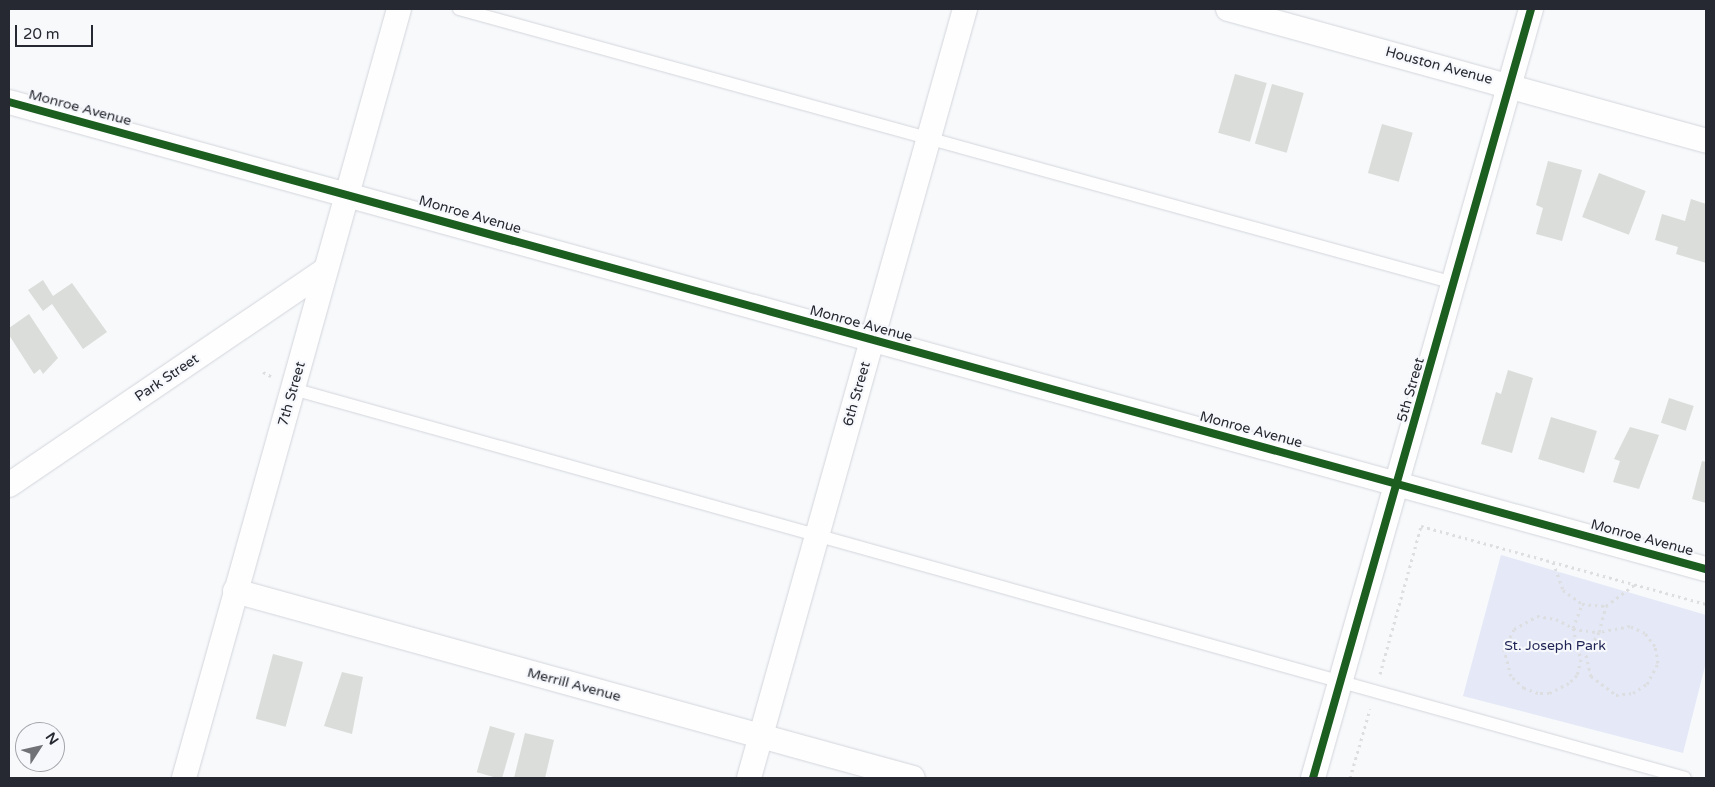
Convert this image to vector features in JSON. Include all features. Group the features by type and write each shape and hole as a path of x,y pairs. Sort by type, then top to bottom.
{"street":[{"name":"7th Street","path":"184,778 399,9"},
{"name":"6th Street","path":"749,778 965,9"},
{"name":"Houston Avenue","path":"1228,9 1510,85 1706,141"},
{"name":"5th Street","path":"1313,778 1531,9"},
{"name":"Monroe Avenue","path":"9,102 1706,569"},
{"name":"Park Street","path":"9,485 325,270"},
{"name":"Merrill Avenue","path":"235,591 913,778"}],"lane":[{"path":"459,9 928,141 1454,283"},
{"path":"293,389 816,538 1685,778"}],"path":[{"path":"1350,778 1421,526 1706,604"},
{"path":"1553,562 1563,590 1582,604 1606,606"},
{"path":"1582,604 1573,628 1581,659 1577,675 1569,683 1549,693 1538,693 1524,688 1511,676 1505,641 1519,624 1548,617 1573,628 1600,632 1622,625 1645,633 1658,655 1656,672 1647,684 1634,693 1616,695 1591,676 1586,655 1600,632 1606,606 1635,584"}],"green space":[{"name":"St. Joseph Park","path":"1501,555 1706,615 1706,662 1683,753 1463,696"}],"building":[{"path":"1235,74 1267,83 1250,142 1218,133"},
{"path":"1272,84 1304,93 1287,153 1255,144"},
{"path":"1382,124 1413,133 1399,182 1368,173"},
{"path":"1548,161 1582,170 1562,241 1536,234 1543,208 1536,205"},
{"path":"1599,173 1646,191 1629,235 1582,217"},
{"path":"1691,199 1706,204 1706,263 1676,254 1678,247 1655,240 1662,214 1685,221"},
{"path":"43,280 53,296 72,283 107,332 83,349 52,304 43,311 28,290"},
{"path":"29,314 58,358 43,374 40,369 34,374 9,335 9,328"},
{"path":"1508,370 1533,378 1512,453 1481,444 1496,392 1501,394"},
{"path":"1669,398 1694,406 1686,431 1661,423"},
{"path":"1551,417 1597,431 1584,473 1538,459"},
{"path":"1630,427 1659,435 1639,489 1613,482 1620,461 1614,459"},
{"path":"1702,461 1706,462 1706,503 1692,499"},
{"path":"273,654 303,662 286,727 256,719"},
{"path":"342,672 363,677 352,734 324,726"},
{"path":"490,726 515,733 502,778 477,772"},
{"path":"525,733 554,740 545,778 514,778"}],"cycle path":[{"path":"1313,778 1531,9"},
{"path":"9,102 1706,569"}]}
